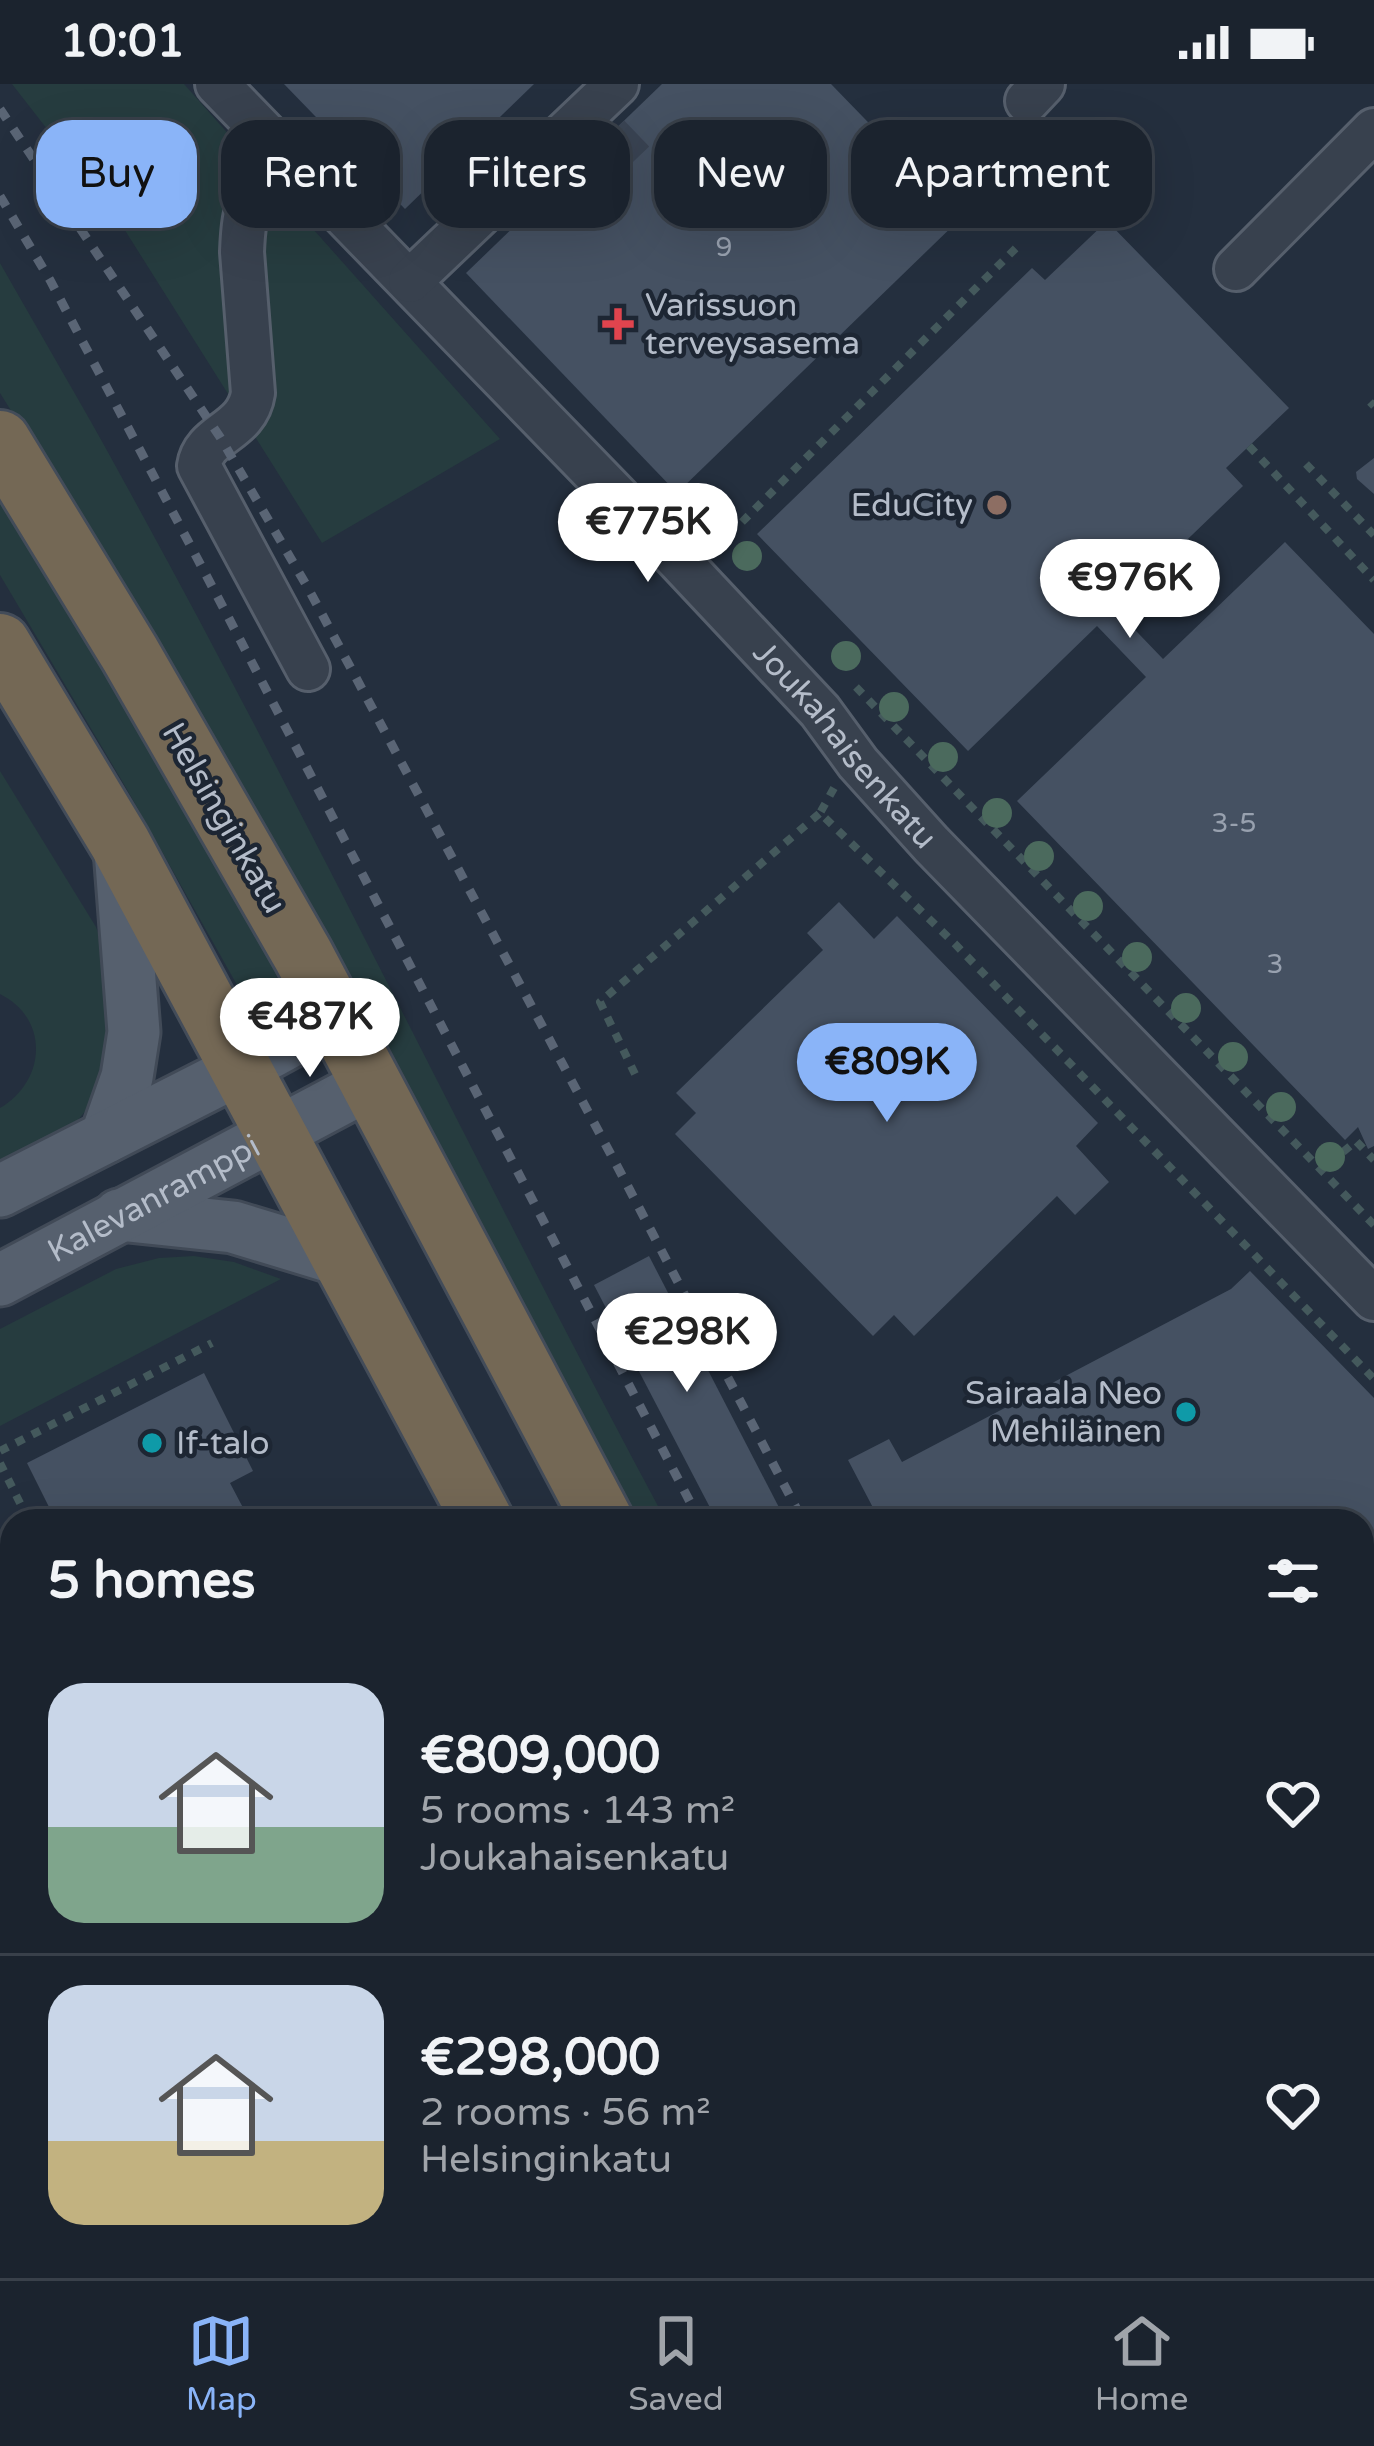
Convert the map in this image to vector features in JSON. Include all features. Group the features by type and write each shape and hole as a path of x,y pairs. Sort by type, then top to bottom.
{"highway":[{"name":"Helsinginkatu","path":"0,441 130,654 337,1016 597,1509"},
{"path":"0,644 120,843 477,1509"}],"main road":[{"path":"106,1137 127,1077 134,1032 120,843"},
{"path":"0,1192 337,1016"},
{"name":"Kalevanramppi","path":"0,1280 373,1082"},
{"path":"119,1215 249,1231 345,1261"}],"street":[{"name":"Joukahaisenkatu","path":"218,84 252,120"},
{"path":"410,281 604,111"},
{"path":"1236,268 1374,130"},
{"path":"243,228 251,406 238,425 206,447 200,466 308,669"},
{"name":"Joukahaisenkatu","path":"357,228 820,710 897,809 1374,1299"}],"path":[{"path":"742,522 1018,246"},
{"path":"1249,446 1374,580"},
{"path":"1306,464 1374,535"},
{"path":"848,678 1374,1225"},
{"path":"635,1074 600,1002 820,813 839,779"},
{"path":"820,813 956,945 1374,1379"},
{"path":"1343,1152 1356,1141 1374,1160"},
{"path":"0,1451 212,1343"},
{"path":"0,1463 23,1509"}],"green space":[{"path":"12,84 184,84 221,126 221,228 312,228 500,439 322,543 124,228 197,228 197,120 40,120"},
{"path":"0,263 191,605 660,1509 630,1509 415,1103 156,643 0,393"},
{"path":"0,493 270,951 279,1008 268,1040 0,575"},
{"path":"0,771 96,927 106,955 117,1026 96,1098 78,1120 0,1165 0,1108 26,1082 36,1050 28,1019 0,994"},
{"path":"194,1256 234,1262 281,1279 0,1426 0,1329 116,1269 159,1258"}],"building":[{"path":"284,84 534,84 497,120 424,120 424,191 405,209 400,204 400,120 319,120"},
{"path":"662,84 831,84 866,120 851,120 851,228 951,228 677,493 466,273 513,228 630,228 630,120 625,120"},
{"path":"1100,228 1114,228 1289,408 1226,468 1243,486 1115,609 1163,659 1285,542 1374,634 1374,1146 1368,1149 1358,1127 1345,1140 1017,801 1146,677 1097,626 968,751 757,534 1032,268 1045,280"},
{"path":"1374,458 1374,494 1357,479 1356,472"},
{"path":"839,902 874,939 897,916 1098,1123 1076,1146 1109,1182 1075,1215 1057,1196 914,1336 894,1315 873,1336 675,1134 696,1113 676,1093 823,950 807,933"},
{"path":"649,1256 780,1509 711,1509 594,1285"},
{"name":"Sairaala Neo Mehiläinen","path":"1250,1271 1374,1398 1374,1509 874,1509 848,1460 889,1439 902,1462 1231,1289"},
{"name":"If-talo","path":"204,1373 253,1471 230,1483 244,1509 50,1509 27,1463"}],"tunnel":[{"path":"630,157 634,161"}],"railway":[{"path":"0,109 220,437 308,588 797,1509"},
{"path":"0,196 50,280 224,609 694,1509"}],"place":[{"name":"Varissuon terveysasema","path":"618,324"},
{"name":"EduCity","path":"997,505"},
{"name":"Sairaala Neo Mehiläinen","path":"1186,1412"},
{"name":"If-talo","path":"152,1443"}]}
